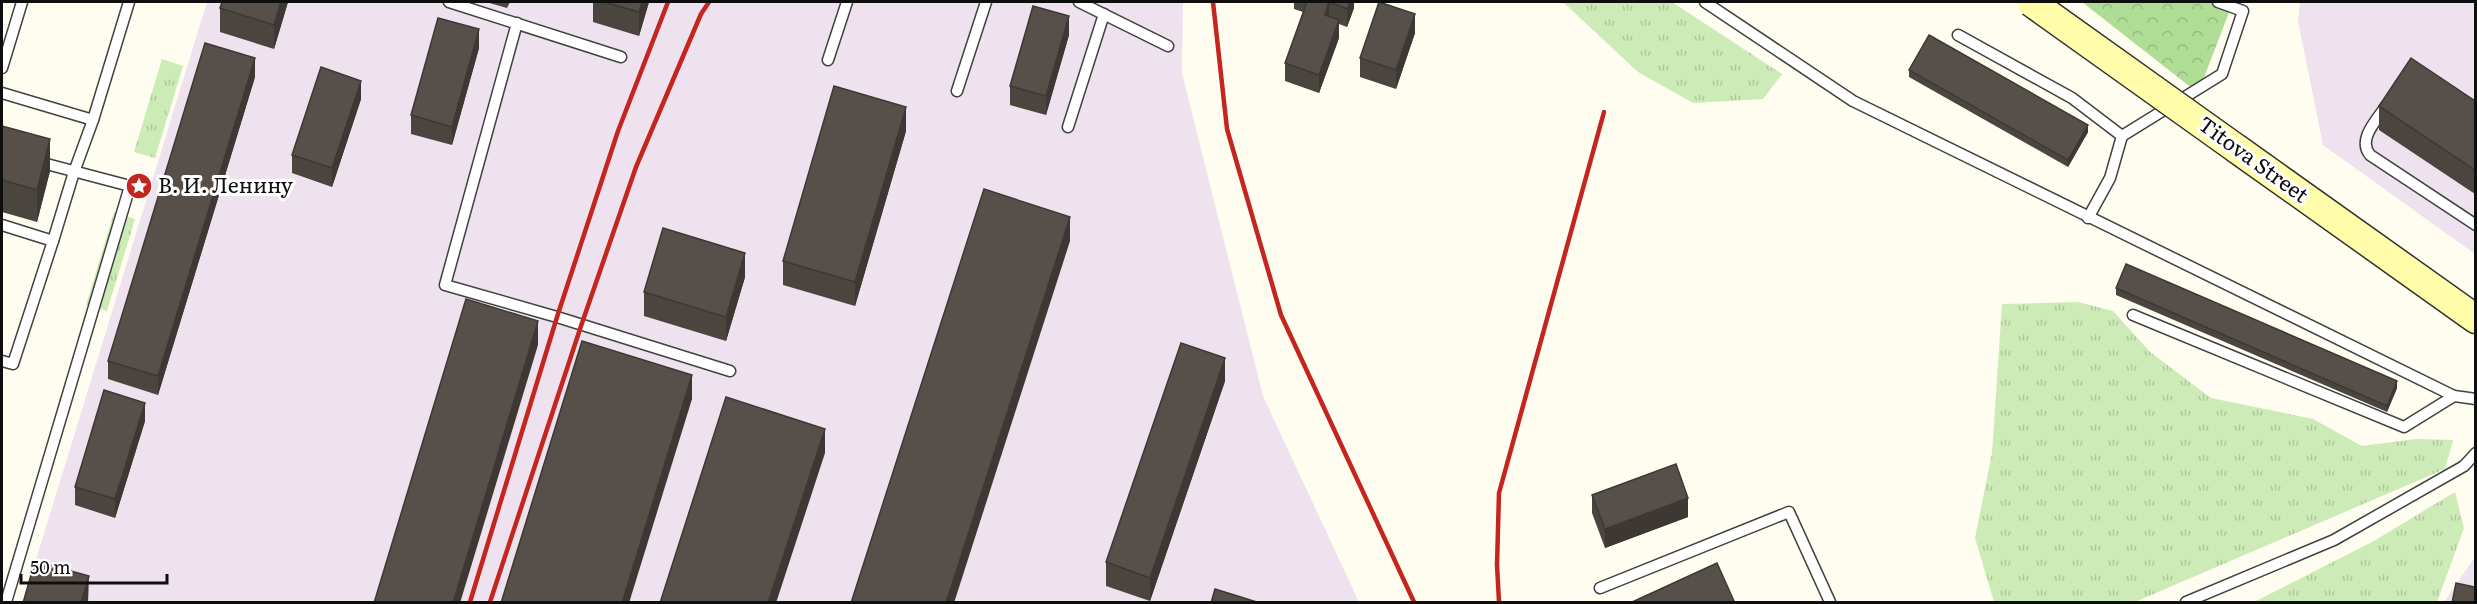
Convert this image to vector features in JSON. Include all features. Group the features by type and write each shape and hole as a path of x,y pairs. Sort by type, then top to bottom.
{"main road":[{"name":"Titova Street","path":"2031,2 2475,319"}],"lane":[{"path":"2,68 22,2"},
{"path":"2,361 13,364 129,2"},
{"path":"449,2 621,57"},
{"path":"828,60 847,2"},
{"path":"957,91 987,2"},
{"path":"1079,2 1167,46"},
{"path":"1705,2 1852,101 2454,396 2475,399"},
{"path":"2088,218 2110,178 2122,136 2222,74 2243,11 2218,2"},
{"path":"1068,127 1104,14"},
{"path":"517,23 445,285 730,371"},
{"path":"1958,35 2072,98 2122,136"},
{"path":"2,93 93,120"},
{"path":"2392,96 2365,139 2366,150 2370,155 2475,225"},
{"path":"6,603 130,186 33,160"},
{"path":"2,225 53,241"},
{"path":"2133,315 2404,427 2454,396"},
{"path":"2186,603 2334,540 2464,466 2475,453"},
{"path":"1600,588 1790,512 1830,603"}],"shaded area":[{"path":"207,2 1183,2 1182,73 1263,396 1359,602 23,602"},
{"path":"2300,2 2475,2 2475,254 2323,145 2298,21"},
{"path":"2475,557 2475,602 2444,602"}],"green space":[{"path":"1563,2 1672,2 1782,74 1763,99 1693,103 1638,72"},
{"path":"2082,2 2233,2 2198,93"},
{"path":"162,59 183,66 155,158 134,152"},
{"path":"114,212 135,219 107,311 86,305"},
{"path":"2078,302 2113,311 2150,352 2211,398 2313,419 2362,446 2416,439 2453,440 2445,469 2135,602 1994,602 1975,538 1992,453 2002,304"},
{"path":"2455,492 2464,528 2437,602 2254,602 2372,542"}],"building":[{"path":"222,2 281,2 274,25 220,8"},
{"path":"604,2 642,2 639,12"},
{"path":"1307,2 1329,2 1325,15 1339,20 1319,75 1285,63"},
{"path":"1329,2 1350,2 1347,9"},
{"path":"1379,2 1415,14 1396,70 1360,58"},
{"path":"1033,6 1069,16 1046,96 1010,86"},
{"path":"438,18 479,29 452,127 411,115"},
{"path":"1929,35 2088,125 2068,160 1909,70"},
{"path":"205,43 255,58 158,376 108,361"},
{"path":"2411,58 2475,101 2475,170 2379,106"},
{"path":"321,67 361,81 332,168 292,155"},
{"path":"834,86 906,107 855,282 783,261"},
{"path":"2,126 50,139 37,190 2,180"},
{"path":"984,189 1070,217 946,603 851,603"},
{"path":"663,228 745,253 726,317 644,292"},
{"path":"2126,264 2397,381 2387,406 2116,288"},
{"path":"466,299 538,321 453,603 374,603"},
{"path":"582,341 692,375 622,603 501,603"},
{"path":"1181,343 1225,358 1150,578 1106,562"},
{"path":"104,390 145,403 115,499 75,487"},
{"path":"726,397 825,429 768,603 660,603"},
{"path":"1676,464 1688,498 1605,529 1592,495"},
{"path":"35,561 89,576 81,603 23,603"},
{"path":"1717,563 1734,601 1729,603 1630,603"},
{"path":"2456,583 2475,587 2475,603 2452,603"},
{"path":"1215,589 1260,603 1211,603"}],"railway":[{"path":"470,602 557,317 618,131 668,2"},
{"path":"490,602 636,167 701,14 709,2"},
{"path":"1213,2 1227,129 1281,315 1414,602"},
{"path":"1499,602 1497,565 1499,493 1604,112"}],"place":[{"name":"В. И. Ленину","path":"139,186"}]}
